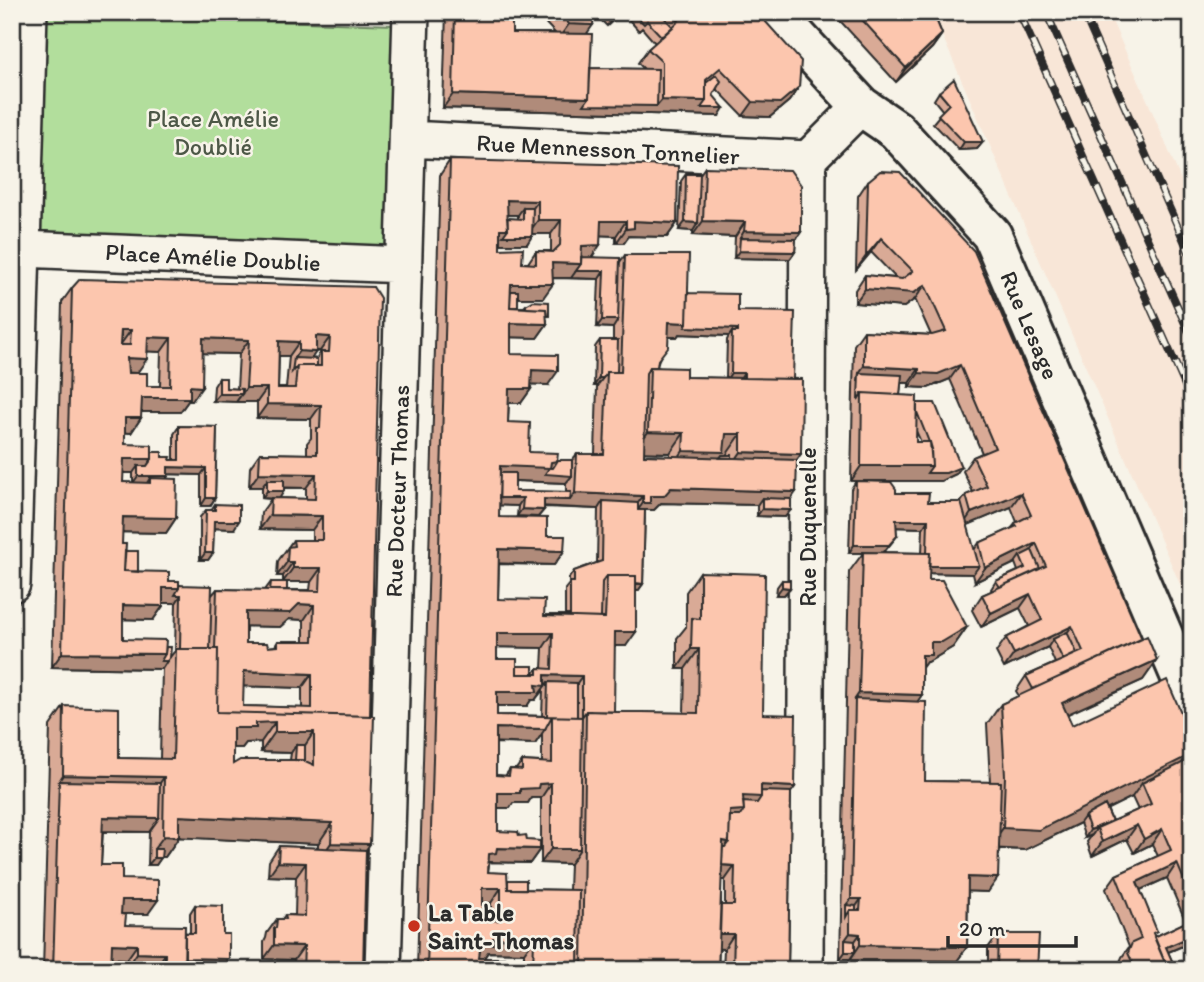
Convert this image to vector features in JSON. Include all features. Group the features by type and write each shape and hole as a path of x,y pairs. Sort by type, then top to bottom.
{"street":[{"path":"12,584 22,249 19,127 29,12"},
{"name":"Rue Docteur Thomas","path":"383,970 411,12"},
{"name":"Rue Lesage","path":"774,12 861,106 896,130 992,235 1192,703"},
{"path":"808,159 861,106"},
{"name":"Rue Mennesson Tonnelier","path":"408,139 808,159"},
{"name":"Rue Duquenelle","path":"805,970 808,159"},
{"name":"Place Amélie Doublie","path":"22,249 404,265"}],"shaded area":[{"path":"932,12 1108,12 1149,104 1192,206 1192,612"}],"green space":[{"name":"Place Amélie Doublié","path":"41,13 395,25 386,251 32,239"}],"building":[{"path":"12,12 16,12 14,83 12,83"},
{"path":"455,12 512,12 512,33 592,34 589,98 453,94"},
{"path":"547,12 563,12 556,21"},
{"path":"563,12 594,12 593,25 569,24 561,15"},
{"path":"633,12 659,12 673,27 662,37 647,21 644,24"},
{"path":"671,12 757,12 801,61 799,87 780,103 753,102 720,68 706,80 706,101 662,100 662,62 648,49 679,21"},
{"path":"855,12 933,12 942,34 906,68"},
{"path":"590,68 658,69 657,106 584,105 589,98"},
{"path":"716,75 721,81 713,95 724,108 701,108 706,101 706,83"},
{"path":"954,79 983,142 964,142 938,115 949,104 939,92"},
{"path":"450,160 678,166 677,223 634,221 634,228 626,229 626,221 601,221 600,245 582,246 581,264 552,263 553,284 511,284 510,307 546,309 547,324 511,323 511,354 558,355 558,371 532,370 531,389 509,389 508,422 530,423 529,452 558,453 557,461 551,462 550,468 500,466 499,517 547,518 547,536 565,536 564,551 499,549 498,599 545,600 544,616 605,618 607,576 636,576 636,632 615,632 614,712 586,711 582,717 580,849 551,849 551,783 539,784 538,788 520,789 520,793 498,793 498,831 518,832 519,836 526,835 527,840 540,841 540,849 497,848 496,853 489,854 488,872 507,873 508,889 579,890 578,970 533,970 534,939 493,938 493,944 481,944 479,958 505,958 505,970 427,970","holes":["507,200 538,201 538,220 561,220 560,245 553,252 536,251 536,264 522,263 523,248 500,249 500,229 508,229","497,633 553,633 552,669 538,668 538,674 517,674 517,659 497,659","545,675 582,676 582,717 497,715 497,692 537,692 536,685 545,686","552,716 552,763 522,761 522,770 510,769 509,776 496,775 496,728 545,729","482,888 501,888 501,920 482,921"]},
{"path":"705,167 790,170 801,185 801,232 744,231 745,222 703,221"},
{"path":"880,171 900,172 974,251 1142,639 1033,689 1026,676 1083,651 1072,626 1014,654 1006,638 1042,620 1030,594 991,613 982,595 1046,566 1036,543 985,568 979,543 1017,526 1015,523 1031,515 1021,493 971,513 966,495 987,486 973,457 995,448 960,365 938,374 919,373 919,369 864,366 864,331 932,335 946,331 925,285 914,293 865,289 865,275 902,279 913,271 881,238 866,256 868,181"},
{"path":"686,174 700,174 698,223 685,222"},
{"path":"523,208 533,208 532,236 503,236 508,229 507,218 523,219"},
{"path":"740,238 796,239 795,252 739,251"},
{"path":"625,255 689,255 687,323 669,322 668,347 658,360 657,367 650,367 646,373 644,455 797,460 796,492 671,488 664,496 650,496 650,503 643,503 643,496 575,493 577,454 604,454 607,372 621,372"},
{"path":"581,257 620,258 618,320 602,320 604,271 576,271 581,264"},
{"path":"80,279 373,287 380,298 370,716 217,712 217,589 320,591 321,568 293,568 293,562 287,562 288,547 294,546 293,540 322,540 322,516 270,515 271,498 315,499 316,474 259,473 260,453 317,454 317,428 320,428 321,405 267,404 267,388 246,388 249,340 203,338 202,387 190,386 190,398 142,398 141,418 125,418 125,444 152,445 152,459 124,459 123,482 150,483 150,478 177,479 176,518 123,517 122,544 126,544 124,571 169,572 169,581 179,581 179,588 163,588 163,606 123,605 123,639 166,640 165,654 62,653 72,288","holes":["121,330 131,330 130,345 120,345","316,336 330,337 329,352 321,352 321,366 297,366 295,388 278,388 279,341 299,342 299,351 316,352","148,337 171,338 170,386 147,386 147,373 128,373 127,358 147,359","299,604 314,605 313,641 278,641 278,646 268,647 267,643 246,643 246,612 290,613","244,671 312,674 312,708 243,706"]},
{"path":"511,291 518,291 518,307 510,307"},
{"path":"688,293 738,294 738,311 795,312 793,379 744,378 744,373 731,373 732,332 738,332 738,329 685,327"},
{"path":"533,301 549,302 549,316 546,309 526,308 526,305"},
{"path":"600,340 618,340 617,372 607,372 603,378 599,378"},
{"path":"294,358 317,359 317,366 297,366 292,372"},
{"path":"650,367 686,368 686,377 802,379 801,454 741,452 741,434 726,434 724,452 683,451 684,433 648,432"},
{"path":"859,373 902,375 900,395 862,393 858,400"},
{"path":"219,378 226,378 226,388 242,389 242,394 219,394"},
{"path":"862,393 917,396 916,442 930,442 932,466 861,466"},
{"path":"917,403 935,403 961,467 946,473 927,473 932,466 932,449 917,412"},
{"path":"179,426 217,427 215,498 206,498 206,468 168,467 168,476 138,476 138,466 147,466 152,459 152,452 162,452 162,457 179,460"},
{"path":"722,455 732,455 732,458 720,458"},
{"path":"558,460 572,460 572,476 545,474"},
{"path":"500,473 515,473 515,491 571,492 570,500 544,499 544,510 522,509 523,498 499,498"},
{"path":"267,480 284,480 284,491 267,491"},
{"path":"856,481 891,482 896,493 929,493 928,502 961,502 979,566 929,566 928,520 896,520 897,536 889,545 854,545"},
{"path":"762,498 791,499 791,510 762,509"},
{"path":"603,501 638,503 638,510 645,510 643,584 636,583 636,576 607,576 602,582 601,618 547,616 570,615 570,582 574,582 574,571 602,561"},
{"path":"215,504 239,505 239,521 214,521 213,553 205,553 206,510 215,510"},
{"path":"1032,550 1040,569 1000,587 996,581 1025,568 1020,556"},
{"path":"125,551 138,551 138,572 124,571"},
{"path":"863,552 930,553 929,580 942,580 967,627 942,642 931,642 931,655 922,655 922,695 859,693"},
{"path":"700,572 765,574 763,714 796,715 795,787 761,785 761,797 743,796 744,810 730,811 729,842 723,841 718,970 582,969 586,711 698,713 699,649 691,649 692,618 700,619"},
{"path":"782,580 790,580 790,588 782,587"},
{"path":"271,582 287,582 287,590 270,590"},
{"path":"179,585 212,586 210,649 180,649 181,595 175,595"},
{"path":"1067,632 1077,653 1063,660 1053,639"},
{"path":"1147,636 1157,660 1062,703 1072,725 1167,680 1192,738 1192,754 1039,830 1003,828 1005,776 1001,704"},
{"path":"166,647 171,647 170,657 167,661 161,661 165,654"},
{"path":"176,649 218,649 217,712 374,716 370,844 331,843 332,823 179,816 179,837 163,836 164,777 63,775 64,706 119,708 119,758 173,759","holes":["275,722 275,732 314,732 314,765 303,760 240,760 233,764 233,728 256,728 256,723"]},
{"path":"517,666 533,666 533,674 517,674"},
{"path":"548,682 577,683 577,717 513,715 547,716"},
{"path":"855,699 926,702 925,781 1001,782 998,878 968,877 967,947 860,945 860,934 850,933 850,910 860,910 861,899 851,899"},
{"path":"296,745 305,745 305,761 295,760"},
{"path":"1192,758 1192,899 1177,863 1137,882 1157,931 1153,933 1168,970 1136,970 1128,953 1132,943 1141,939 1116,875 1171,850 1162,829 1144,839 1137,825 1102,842 1097,828 1151,804 1142,783"},
{"path":"59,781 160,783 159,818 103,817 101,865 122,865 122,879 158,880 158,900 122,900 121,914 126,915 125,925 185,926 184,970 165,970 165,954 137,953 137,945 112,944 111,970 53,970"},
{"path":"761,791 791,792 788,970 733,970 734,934 720,934 721,905 734,905 735,866 722,865 723,847 729,842 730,816 740,816 744,810 743,802 757,803"},
{"path":"1105,805 1112,821 1090,830 1085,816"},
{"path":"279,846 366,850 363,970 303,970 304,946 274,945 277,919 286,919 285,915 305,916 306,863 278,862"},
{"path":"154,849 162,849 161,858 154,858"},
{"path":"508,880 526,880 526,889 508,889"},
{"path":"195,905 223,906 223,934 229,934 229,959 185,958 185,933 195,933"},
{"path":"846,905 856,906 856,910 850,910 846,917"},
{"path":"1192,919 1192,936 1166,947 1176,970 1168,970 1154,937"},
{"path":"998,934 1039,934 1037,970 997,970"},
{"path":"845,940 855,941 855,952 845,952"},
{"path":"505,965 529,966 529,970 505,970"}],"railway":[{"path":"1019,12 1192,401"},
{"path":"1046,12 1192,339"},
{"path":"1083,12 1192,259"}],"place":[{"name":"La Table Saint-Thomas","path":"414,926"}]}
